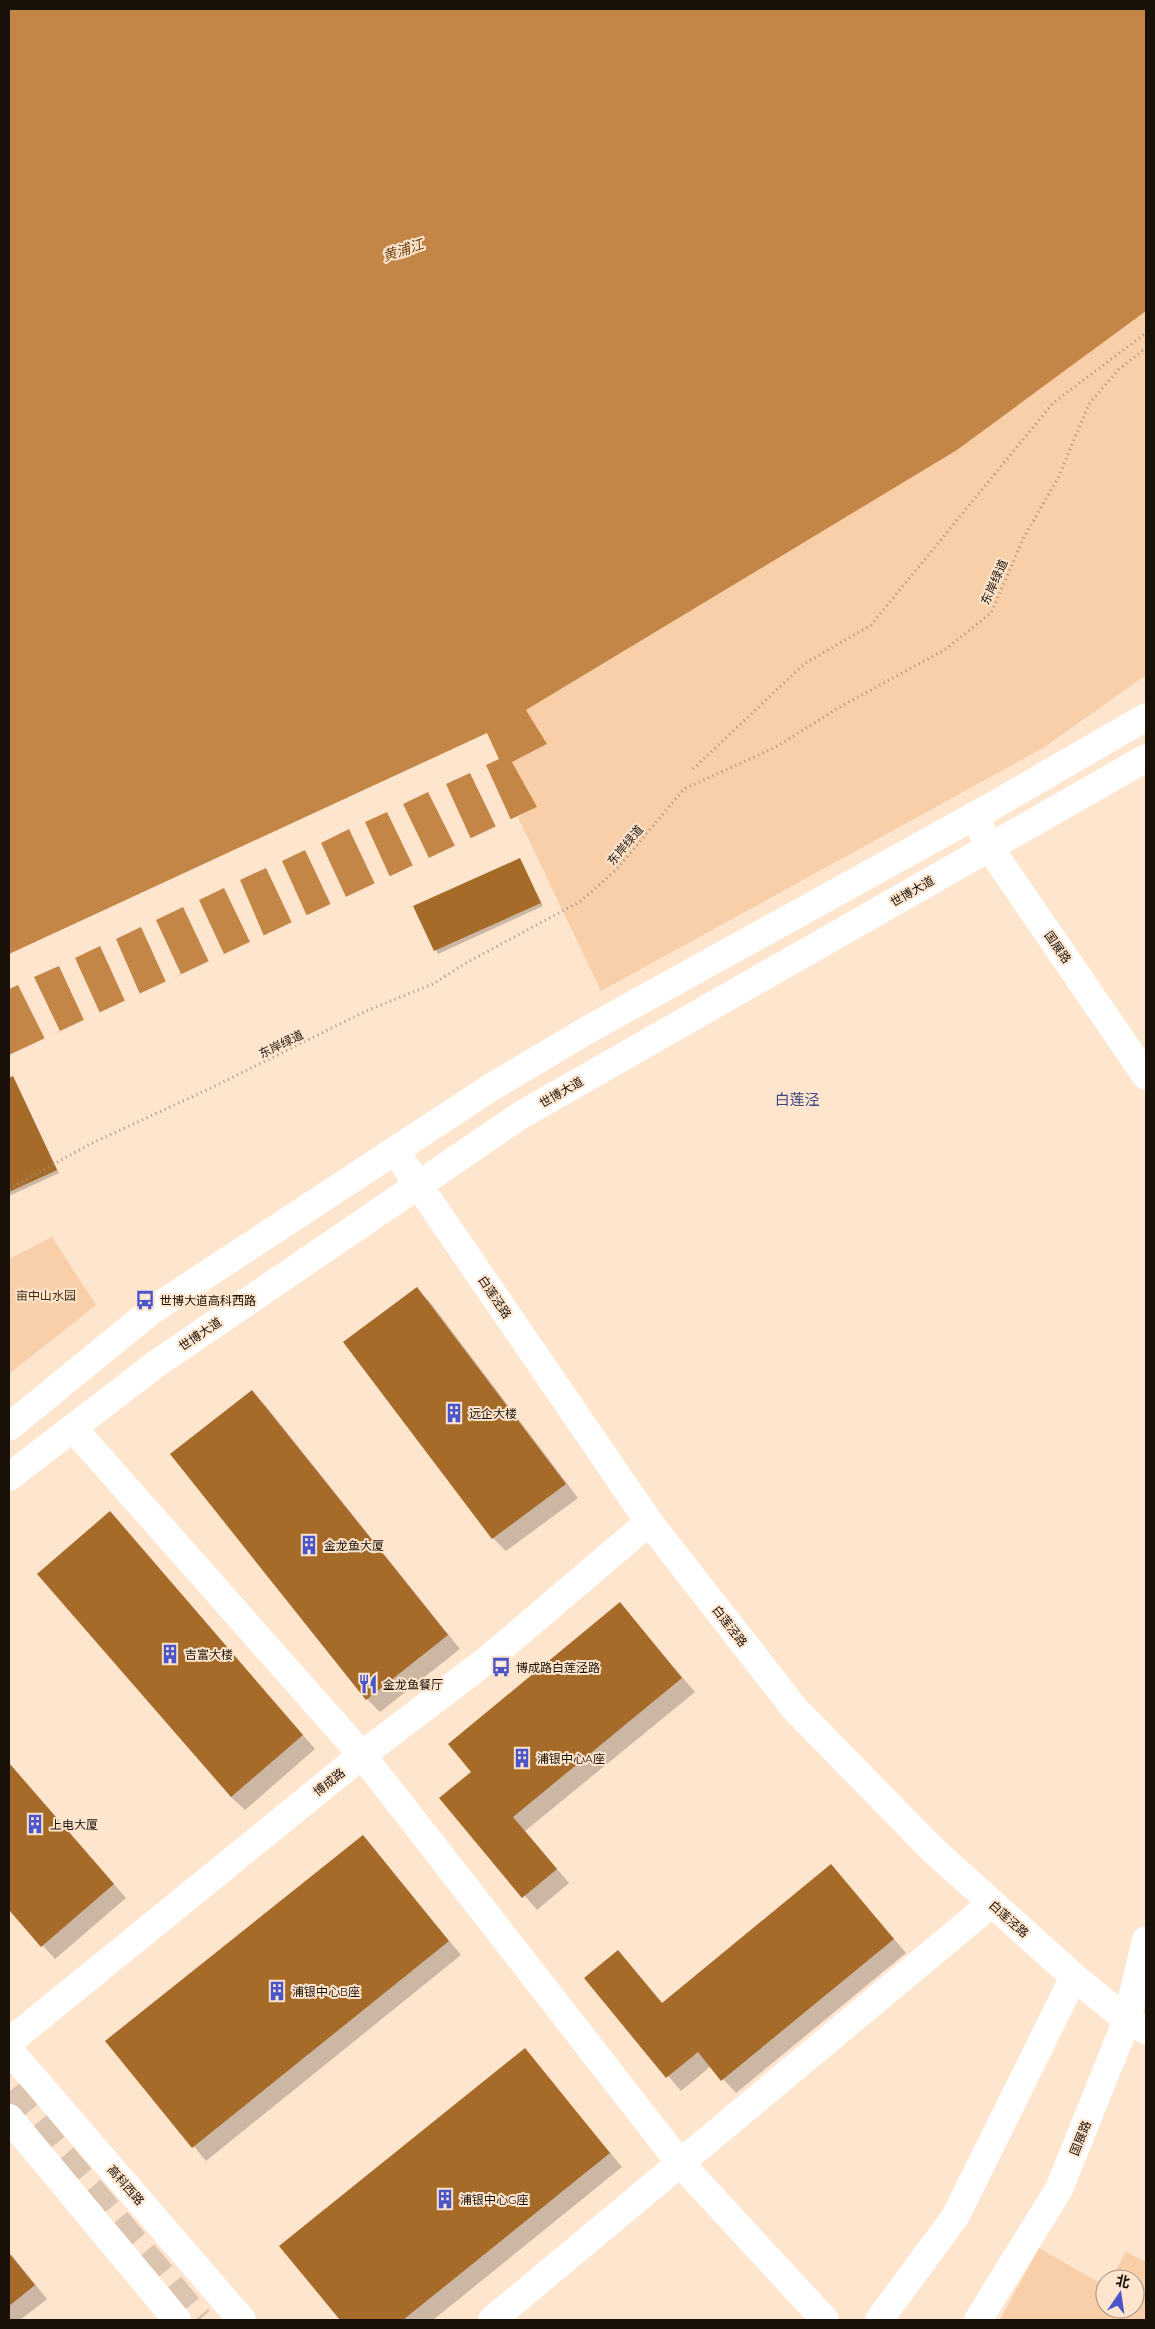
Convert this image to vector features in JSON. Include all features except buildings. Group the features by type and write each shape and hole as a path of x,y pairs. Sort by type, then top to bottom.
{"street":[{"path":"9,1427 151,1311 490,1088 590,1028 975,816 1146,717"},
{"name":"世博大道","path":"9,1478 156,1364 521,1115 989,847 1116,777 1146,758"},
{"name":"国展路","path":"975,816 989,847 1146,1076"},
{"name":"白莲泾路","path":"395,1151 649,1522 795,1709 931,1848 1074,1977 1137,2025"},
{"path":"73,1428 362,1755 680,2163 825,2320"},
{"name":"博成路","path":"9,2042 362,1755 487,1660 649,1522"},
{"path":"492,2320 992,1903"},
{"name":"国展路","path":"978,2320 1059,2189 1137,2025 1146,1940"},
{"path":"879,2320 955,2217 1074,1977"},
{"name":"高科西路","path":"9,2050 242,2320"},
{"path":"9,2118 177,2320"}],"path":[{"path":"693,769 804,664 871,625 1053,403 1146,333"},
{"name":"东岸绿道","path":"9,1189 90,1144 211,1088 366,1011 433,984 466,963 581,901 616,870 684,789 776,747 838,708 946,650 991,613 1024,537 1058,478 1089,404 1119,368 1146,348"}],"green space":[{"path":"1146,311 1146,675 1043,748 601,991 518,817 537,807 512,762 547,744 526,710 957,450"},
{"name":"亩中山水园","path":"52,1237 96,1305 9,1374 9,1259"},
{"path":"1039,2248 1095,2280 1095,2319 1145,2319 1145,2269 1117,2269 1126,2252 1146,2262 1146,2320 1000,2320"}],"water":[{"name":"黄浦江","path":"9,9 1146,9 1146,311 957,450 526,710 547,744 512,762 537,807 9,1055"}],"pier":[{"path":"487,733 499,759 486,765 511,820 496,827 470,773 446,784 471,839 455,846 428,792 403,804 429,858 413,866 387,812 365,822 390,877 375,884 349,829 321,843 346,897 331,905 305,850 282,861 307,916 292,923 266,868 240,880 264,936 250,942 224,888 199,900 224,954 209,962 183,907 156,920 181,974 166,982 141,927 116,939 140,994 125,1001 100,946 75,958 100,1013 84,1020 59,966 34,977 60,1031 45,1039 18,985 9,989 9,954"}],"tunnel":[{"path":"9,2092 199,2320"}],"place":[{"name":"世博大道高科西路","path":"145,1300"},
{"name":"远企大楼","path":"454,1413"},
{"name":"金龙鱼大厦","path":"309,1545"},
{"name":"吉富大楼","path":"170,1654"},
{"name":"博成路白莲泾路","path":"501,1667"},
{"name":"金龙鱼餐厅","path":"368,1684"},
{"name":"浦银中心A座","path":"522,1758"},
{"name":"上电大厦","path":"35,1824"},
{"name":"浦银中心B座","path":"277,1991"},
{"name":"浦银中心G座","path":"445,2199"}],"district":[{"name":"白莲泾","path":"797,1099"}]}
